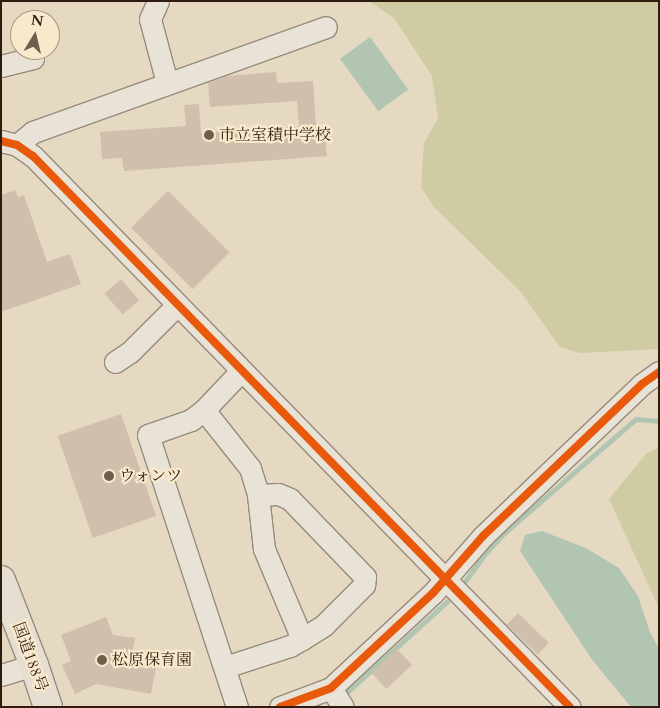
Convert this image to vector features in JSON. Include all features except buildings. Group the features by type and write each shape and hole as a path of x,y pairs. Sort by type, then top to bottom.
{"highway":[{"name":"国道188号","path":"1,580 48,707"}],"street":[{"path":"158,1 150,19 167,83"},
{"path":"9,143 33,132 326,27"},
{"path":"1,66 25,60"},
{"path":"9,143 33,156 570,707"},
{"path":"116,362 130,352 177,305"},
{"path":"237,707 148,435 191,420 204,410 241,371"},
{"path":"280,707 332,688 434,593 444,578 504,516 642,384 659,372"},
{"path":"204,410 250,468 258,495 264,549 302,639"},
{"path":"225,667 290,646 302,639 324,625 364,585 365,577 290,499 278,494 258,495"},
{"path":"1,675 34,665"},
{"path":"332,688 343,707"}],"shaded area":[{"path":"369,1 659,1 659,349 580,353 560,347 521,292 434,207 421,187 424,143 438,118 432,76 394,18"},
{"path":"370,37 408,90 378,111 340,59"},
{"path":"659,447 659,608 609,499 647,453"},
{"path":"542,531 586,548 619,568 638,596 650,632 659,649 659,707 631,707 593,661 520,551 525,535"}],"waterway":[{"path":"461,587 485,554 502,535 636,419 659,421"},
{"path":"344,695 453,596"}],"cycle path":[{"path":"1,141 17,145 33,156 570,707"},
{"path":"280,707 331,688 433,593 483,536 642,384 659,372"}],"place":[{"name":"市立室積中学校","path":"209,135"},
{"name":"ウォンツ","path":"109,476"},
{"name":"松原保育園","path":"102,660"}]}
